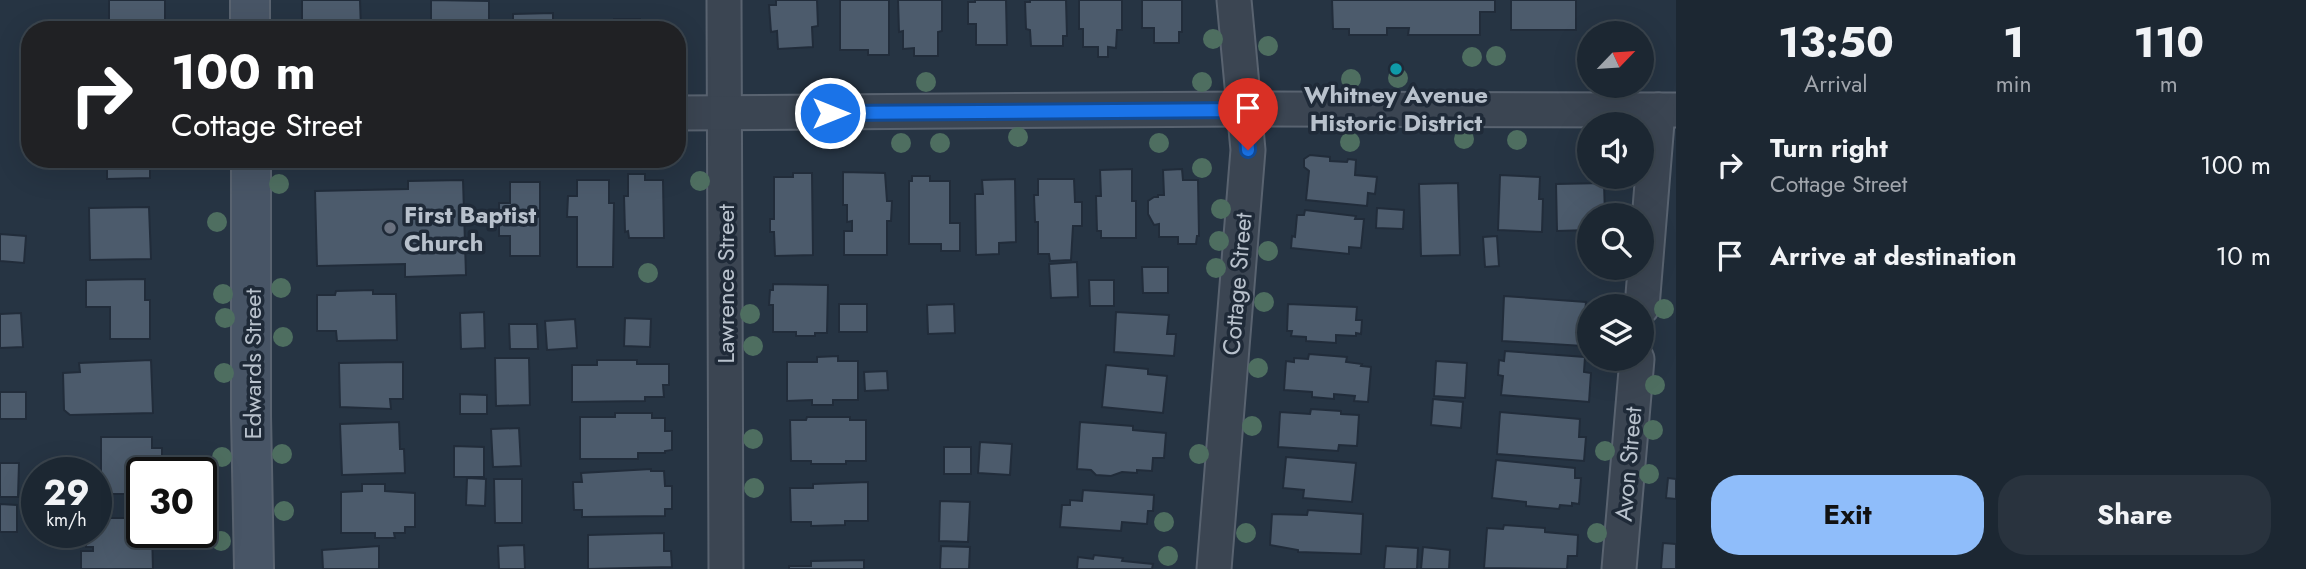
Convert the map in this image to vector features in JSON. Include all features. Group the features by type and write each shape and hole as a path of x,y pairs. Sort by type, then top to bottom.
{"street":[{"path":"250,0 250,21"},
{"name":"Lawrence Street","path":"724,0 726,569"},
{"name":"Cottage Street","path":"1214,569 1248,150 1234,0"},
{"path":"686,113 1667,110 1644,294"},
{"name":"Edwards Street","path":"251,168 254,569"},
{"name":"Avon Street","path":"1619,569 1636,371"}],"building":[{"path":"109,0 165,0 165,21 109,21"},
{"path":"302,0 360,0 361,21 302,21"},
{"path":"431,0 489,1 489,21 431,21"},
{"path":"776,0 817,0 818,26 812,27 813,47 778,49 777,31 771,32 769,5 776,5"},
{"path":"840,0 889,0 889,55 868,55 868,50 840,50"},
{"path":"898,0 942,0 942,31 938,32 938,56 914,56 914,48 903,49 903,31 899,32"},
{"path":"1006,0 1007,45 976,45 976,24 968,24 968,2"},
{"path":"1066,0 1067,36 1063,36 1063,46 1031,46 1030,30 1026,29 1025,2"},
{"path":"1079,0 1122,0 1122,30 1117,30 1116,48 1108,47 1108,57 1098,57 1098,47 1083,47 1083,29 1079,29"},
{"path":"1142,0 1182,0 1182,32 1179,32 1179,43 1154,43 1154,28 1142,28"},
{"path":"1332,0 1495,0 1495,12 1480,12 1480,35 1408,35 1409,28 1387,28 1387,35 1349,35 1349,29 1333,29"},
{"path":"1511,0 1576,0 1576,30 1511,30"},
{"path":"553,13 553,21 513,21 513,14"},
{"path":"614,19 640,19 640,21"},
{"path":"1310,155 1330,157 1330,161 1356,160 1355,175 1377,177 1375,194 1368,193 1367,206 1306,200 1309,171 1304,167 1304,159"},
{"path":"107,168 150,168 150,178 107,179"},
{"path":"1132,169 1132,201 1136,201 1136,238 1101,238 1101,231 1097,231 1096,196 1101,196 1100,170"},
{"path":"1182,169 1183,180 1198,180 1199,236 1196,244 1178,244 1178,237 1159,237 1159,224 1154,225 1148,214 1148,201 1158,195 1164,195 1163,170"},
{"path":"843,172 885,173 887,201 892,201 891,221 887,221 887,255 844,255 844,231 852,231 852,221 847,222 847,205 843,205"},
{"path":"793,173 812,173 813,255 775,256 774,232 770,232 770,219 774,219 774,177 793,177"},
{"path":"628,174 645,174 645,180 663,180 664,238 629,238 628,231 625,232 624,196 628,196"},
{"path":"1500,175 1540,177 1539,199 1543,199 1542,232 1498,230"},
{"path":"912,176 930,176 930,181 950,181 950,223 960,223 960,251 941,251 941,244 909,244 909,181 912,181"},
{"path":"1015,179 1016,242 999,243 999,254 976,255 975,194 983,194 982,180"},
{"path":"1038,179 1074,179 1075,202 1082,202 1082,226 1073,226 1071,260 1050,261 1049,254 1038,254 1038,222 1035,222 1034,195 1038,195"},
{"name":"First Baptist Church","path":"463,180 466,275 405,277 405,264 317,266 315,191 408,189 408,181"},
{"path":"577,180 609,180 609,203 614,203 613,267 577,267 577,217 567,217 568,196 577,196"},
{"path":"510,182 540,182 540,256 510,256 510,236 499,236 499,203 510,203"},
{"path":"1458,183 1460,255 1421,256 1419,184"},
{"path":"1556,184 1577,184 1577,189 1604,189 1605,203 1577,203 1577,230 1557,231"},
{"path":"149,207 151,259 90,260 89,208"},
{"path":"1377,208 1404,210 1403,229 1376,228"},
{"path":"1305,210 1364,219 1361,248 1349,247 1349,254 1291,248 1297,215 1304,215"},
{"path":"0,234 26,236 24,263 0,261"},
{"path":"1497,236 1499,266 1485,267 1483,237"},
{"path":"1077,262 1078,297 1051,298 1049,264"},
{"path":"1142,267 1168,267 1168,293 1143,293"},
{"path":"145,279 145,300 150,300 150,339 110,339 110,307 86,307 86,280"},
{"path":"1089,280 1114,280 1114,306 1090,306"},
{"path":"773,284 828,285 827,333 796,336 796,332 773,332 773,305 769,305"},
{"path":"373,290 373,294 396,294 397,340 337,341 336,331 317,331 317,295 335,295 336,291"},
{"path":"1504,296 1577,301 1577,346 1502,341"},
{"path":"839,304 867,304 867,332 839,332"},
{"path":"954,304 955,333 928,334 927,305"},
{"path":"1288,304 1357,307 1356,320 1362,320 1361,334 1336,335 1336,343 1306,341 1306,337 1291,336 1292,331 1287,331"},
{"path":"484,312 485,348 461,349 460,313"},
{"path":"1116,312 1169,315 1167,334 1176,334 1174,356 1114,352"},
{"path":"21,313 23,347 0,348 0,314"},
{"path":"625,318 651,319 650,347 624,346"},
{"path":"575,319 577,348 547,350 545,321"},
{"path":"509,324 537,324 538,349 510,349"},
{"path":"1505,351 1577,356 1577,371 1591,373 1589,402 1501,395 1503,376 1498,375 1499,360 1504,361"},
{"path":"1309,354 1347,357 1346,362 1371,367 1368,402 1354,401 1355,396 1334,394 1334,399 1312,397 1312,392 1284,390 1286,361 1294,362 1294,358 1308,359"},
{"path":"838,356 838,361 858,361 858,400 833,400 833,405 812,405 812,400 787,401 787,362 817,362 817,357"},
{"path":"495,358 529,358 530,405 496,406"},
{"path":"151,360 153,413 70,415 64,410 63,373 80,372 79,363"},
{"path":"597,360 637,360 637,364 669,364 669,385 663,385 664,397 645,397 645,401 572,402 572,365 597,365"},
{"path":"1436,361 1467,363 1465,398 1434,396"},
{"path":"403,362 403,399 390,399 391,409 340,407 339,363"},
{"path":"1106,365 1148,369 1148,374 1167,376 1163,413 1102,407"},
{"path":"887,371 888,390 865,391 864,372"},
{"path":"0,392 26,392 26,419 0,419"},
{"path":"460,394 487,395 487,414 460,414"},
{"path":"1433,399 1463,402 1461,428 1431,425"},
{"path":"1311,409 1359,415 1357,446 1339,445 1338,451 1278,447 1280,412 1310,414"},
{"path":"1500,412 1580,419 1579,437 1586,437 1584,461 1497,454"},
{"path":"615,413 652,413 652,418 665,418 665,431 672,431 672,450 665,453 638,453 638,459 580,459 580,417 615,417"},
{"path":"807,417 850,417 850,420 866,420 866,461 811,464 811,461 791,461 790,420 806,420"},
{"path":"399,422 400,449 404,449 405,473 342,475 340,424"},
{"path":"1080,422 1133,426 1133,430 1166,433 1164,458 1153,458 1152,471 1137,470 1137,473 1096,475 1091,470 1077,469"},
{"path":"519,428 521,466 493,467 491,429"},
{"path":"101,437 152,437 152,448 162,448 162,457 126,457 126,494 112,494 112,457 101,457"},
{"path":"980,442 1012,444 1010,475 978,473"},
{"path":"454,446 484,447 484,477 454,477"},
{"path":"944,447 971,447 971,474 944,474"},
{"path":"1286,457 1356,463 1352,502 1303,498 1304,490 1283,488"},
{"path":"1496,460 1575,468 1575,478 1581,478 1579,504 1560,505 1559,509 1526,506 1526,502 1492,498"},
{"path":"0,463 19,463 18,497 0,497"},
{"path":"651,469 664,471 665,486 672,486 672,509 665,509 665,516 582,517 582,510 574,510 573,482 582,482 581,473"},
{"path":"467,478 486,479 485,506 466,505"},
{"path":"1668,478 1676,479 1676,499 1666,498"},
{"path":"494,479 522,479 522,523 495,523"},
{"path":"868,482 868,521 811,526 811,522 791,522 790,488 813,488 813,484"},
{"path":"362,484 385,484 385,491 415,493 415,527 405,527 405,533 394,533 395,538 375,538 375,533 341,533 341,492 362,491"},
{"path":"1083,490 1154,495 1153,511 1148,511 1147,524 1122,522 1121,531 1060,527 1062,505 1070,505 1070,500 1082,501"},
{"path":"940,501 970,502 968,542 939,541"},
{"path":"0,504 17,505 17,532 0,532"},
{"path":"1308,510 1363,514 1361,554 1298,552 1270,545 1272,514 1307,515"},
{"path":"112,518 126,518 126,548 152,548 153,569 81,569 81,551 93,551 93,548 112,548"},
{"path":"1504,525 1545,528 1545,532 1578,535 1577,556 1568,556 1567,569 1484,568 1487,528 1503,529"},
{"path":"664,533 664,551 671,551 672,567 588,569 588,535"},
{"path":"1663,543 1676,544 1676,569 1661,569"},
{"path":"524,545 525,569 499,569 498,546"},
{"path":"379,546 379,569 323,569 322,550"},
{"path":"941,546 970,547 969,569 940,569"},
{"path":"1386,546 1418,548 1417,569 1384,569"},
{"path":"1423,547 1450,550 1449,569 1421,569"},
{"path":"1094,555 1153,564 1152,569 1077,569 1078,557 1093,559"},
{"path":"864,560 864,569 789,569 789,566 811,566 811,561"}],"place":[{"name":"Whitney Avenue Historic District","path":"1396,69"},
{"name":"First Baptist Church","path":"390,228"}],"route":[{"path":"830,113 1245,110 1248,150"}]}
